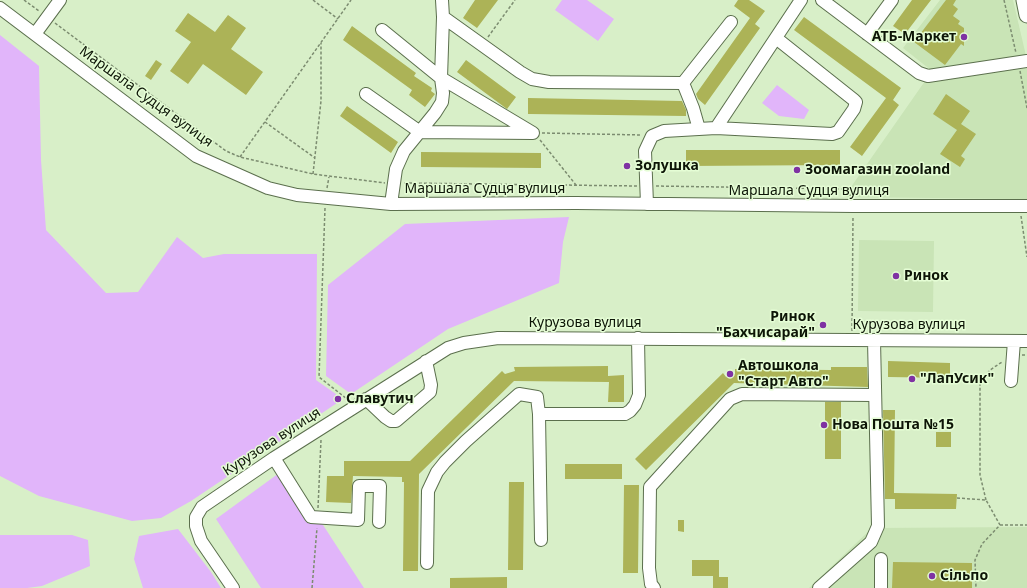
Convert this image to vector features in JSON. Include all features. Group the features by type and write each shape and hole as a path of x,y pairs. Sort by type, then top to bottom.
{"main road":[{"path":"1024,0 1027,15"}],"street":[{"path":"35,34 60,0"},
{"path":"391,204 396,169 404,151 442,102 442,0"},
{"path":"716,128 801,0"},
{"path":"822,0 919,73 928,76 1027,61"},
{"path":"867,34 892,0"},
{"name":"Маршала Судця вулиця","path":"0,8 196,156 268,188 297,196 391,204 508,203 1023,206"},
{"path":"443,17 520,72 540,81 683,83"},
{"path":"683,83 730,22"},
{"path":"382,30 441,78 533,133"},
{"path":"646,204 645,151 652,136 664,131 716,128 832,134 841,129 854,109 856,102 776,38"},
{"path":"683,83 694,108 699,129"},
{"path":"366,94 420,132 533,133"},
{"name":"Курузова вулиця","path":"233,588 201,541 196,526 196,517 202,508 213,498 366,398 448,348 464,343 498,338 1027,341"},
{"path":"539,414 625,414 630,411 635,405 639,395 638,338"},
{"path":"819,588 871,542 878,526 874,340"},
{"path":"1011,381 1014,341"},
{"path":"366,398 390,421 396,421 430,392 431,385 426,361"},
{"path":"427,563 428,492 437,472 466,441 516,396 521,394 537,398 539,414 541,540"},
{"path":"654,588 651,584 649,568 650,488 730,399 742,394 874,395"},
{"path":"274,458 311,517 358,520 360,486 380,486 379,522"},
{"path":"881,559 881,588"}],"path":[{"path":"24,0 43,14"},
{"path":"313,0 338,19"},
{"path":"50,19 226,151 240,157 351,0"},
{"path":"482,45 516,0"},
{"path":"313,174 321,101 321,42"},
{"path":"265,122 315,158"},
{"path":"533,133 652,136"},
{"path":"533,133 576,185"},
{"path":"329,177 326,199 319,377 347,399 342,404"},
{"path":"1023,206 1027,257"},
{"path":"1000,525 986,500 980,475 980,383 990,370 1013,355"},
{"path":"312,588 321,428"},
{"path":"957,498 986,500"},
{"path":"976,588 975,560 982,544 1000,525 1027,525"}],"shaded area":[{"path":"562,0 587,0 614,19 598,41 555,10"},
{"path":"940,0 1013,0 1027,60 1027,199 844,197 932,71 903,48"},
{"path":"0,35 39,66 41,160 46,230 106,293 138,292 177,237 203,258 224,254 317,254 316,380 343,399 191,501 161,518 132,521 39,496 0,476"},
{"path":"777,85 809,110 804,119 779,116 762,103"},
{"path":"569,217 563,242 559,283 448,329 351,394 326,376 328,285 405,224"},
{"name":"Ринок","path":"859,240 934,241 933,312 858,311"},
{"path":"286,468 364,588 261,588 216,519"},
{"path":"1027,527 1027,588 809,588 872,528"},
{"path":"178,529 211,572 221,588 143,588 134,559 139,536"},
{"path":"0,535 72,535 88,540 90,566 42,586 27,588 0,588"}],"building":[{"path":"475,0 498,0 477,28 463,18"},
{"path":"738,0 749,0 765,11 755,24 760,28 705,105 698,99 696,94 750,18 734,6"},
{"path":"912,0 931,0 905,34 893,26"},
{"path":"946,0 956,0 953,5 958,9 953,16 960,21 958,24 964,28 964,46 961,44 945,65 914,42"},
{"path":"188,13 215,32 228,15 246,28 231,49 263,72 246,95 203,64 188,84 170,71 191,42 175,31"},
{"path":"804,17 901,88 893,100 899,105 862,156 850,147 886,98 794,30"},
{"path":"352,26 416,73 414,76 432,88 431,91 435,94 425,107 409,95 412,90 343,40"},
{"path":"156,60 162,64 151,80 145,76"},
{"path":"466,60 516,97 507,109 457,72"},
{"path":"946,94 970,111 961,124 976,134 961,156 965,159 960,167 940,154 957,130 933,114"},
{"path":"528,98 682,101 686,110 686,116 528,114"},
{"path":"347,106 398,142 391,153 340,116"},
{"path":"686,150 840,150 840,165 686,166"},
{"path":"421,152 541,153 541,168 421,167"},
{"path":"888,361 950,363 950,378 888,377"},
{"path":"608,366 608,376 624,375 624,402 608,402 609,382 514,381 419,474 418,571 403,571 404,482 402,482 402,477 353,476 351,503 326,502 327,476 344,476 344,461 410,461 502,371 505,374 515,371 514,367"},
{"path":"831,367 867,367 868,387 734,383 646,470 635,459 723,373 726,377 729,374 735,374 735,369 831,370"},
{"path":"825,402 841,402 841,459 825,459"},
{"path":"883,410 895,410 894,493 957,494 956,509 895,509 895,499 885,499"},
{"path":"936,432 951,432 951,447 936,447"},
{"path":"565,464 622,464 622,479 565,479"},
{"path":"509,482 524,482 523,570 508,570"},
{"path":"624,485 639,485 638,573 623,573"},
{"path":"678,520 684,520 684,532 678,531"},
{"path":"692,560 719,560 719,577 728,577 728,588 713,588 713,576 692,576"},
{"name":"Сільпо","path":"893,562 972,563 972,588 892,588"},
{"path":"507,577 507,588 450,588 450,578"}],"place":[{"name":"АТБ-Маркет","path":"964,37"},
{"name":"Золушка","path":"627,166"},
{"name":"Зоомагазин zooland","path":"797,170"},
{"name":"Ринок","path":"896,276"},
{"name":"Ринок \"Бахчисарай\"","path":"823,325"},
{"name":"Автошкола \"Старт Авто\"","path":"730,374"},
{"name":"\"ЛапУсик\"","path":"912,379"},
{"name":"Славутич","path":"338,399"},
{"name":"Нова Пошта №15","path":"824,425"},
{"name":"Сільпо","path":"932,576"}]}
